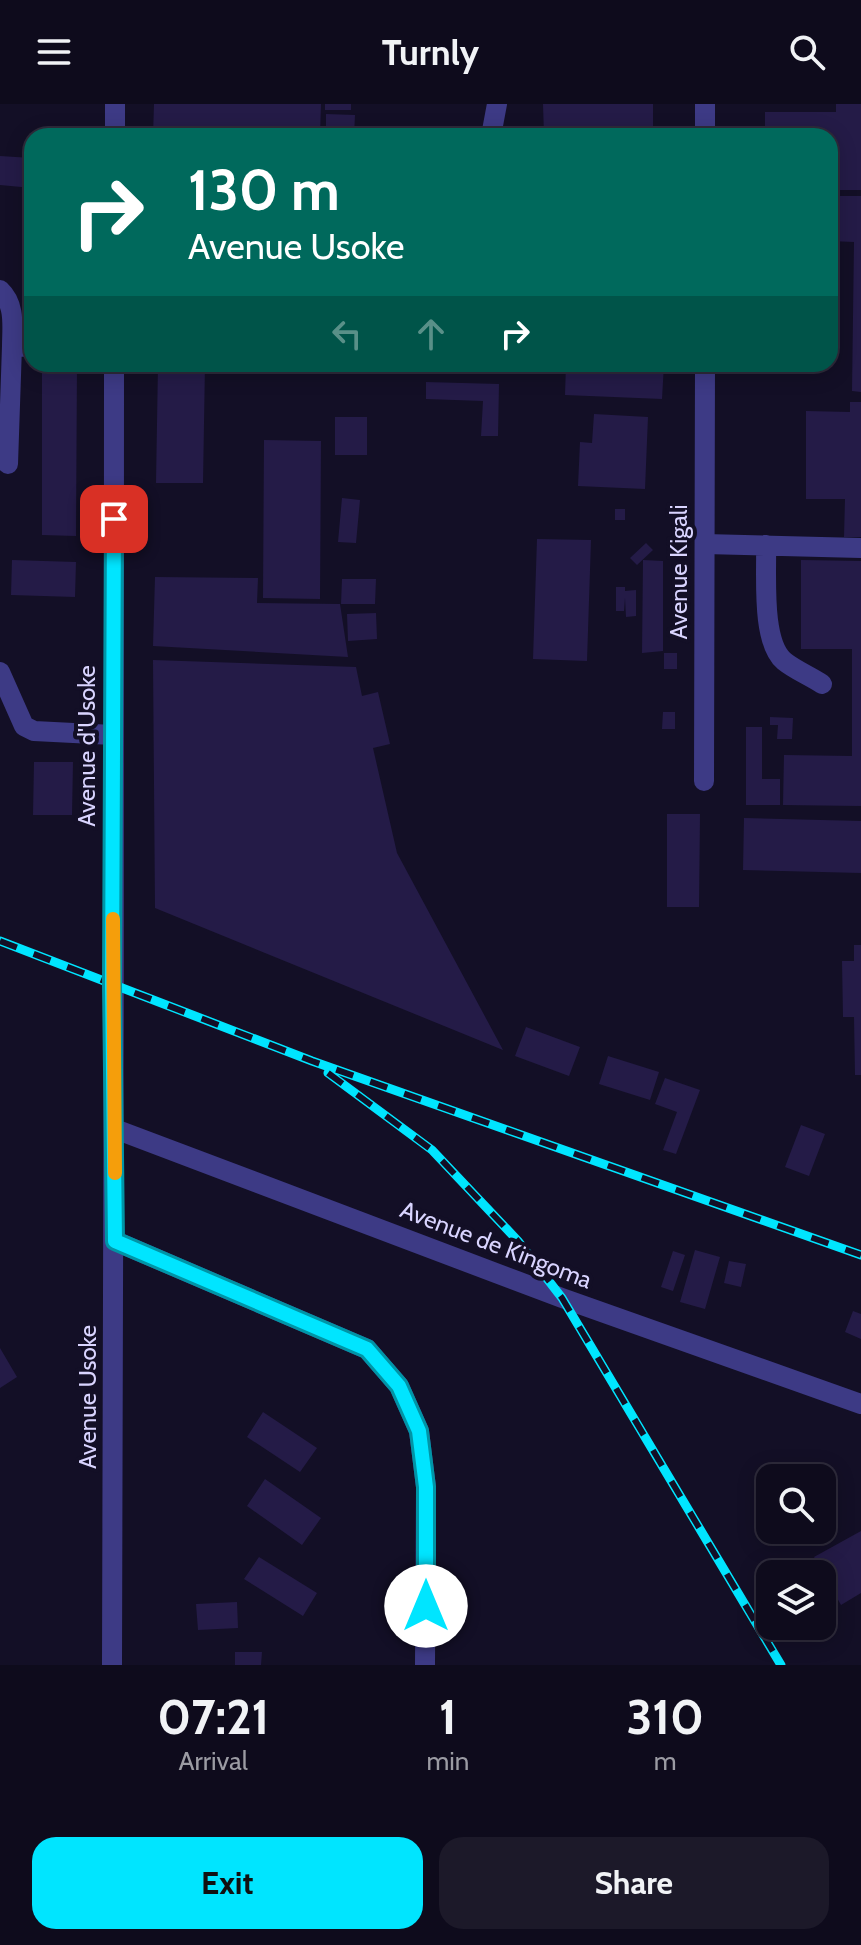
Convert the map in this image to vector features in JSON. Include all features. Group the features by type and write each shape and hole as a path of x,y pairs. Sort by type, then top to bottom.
{"street":[{"path":"115,104 115,128"},
{"path":"492,128 497,104"},
{"path":"705,104 705,128"},
{"path":"0,290 12,311 22,347 8,464"},
{"name":"Avenue d'Usoke","path":"114,372 112,984 115,1129"},
{"name":"Avenue Kigali","path":"704,781 705,372"},
{"path":"705,544 861,548"},
{"path":"766,545 769,629 773,645 783,660 822,684"},
{"path":"0,672 24,726 34,731 113,735"},
{"name":"Avenue Usoke","path":"112,1665 115,1129"},
{"name":"Avenue de Kingoma","path":"115,1129 562,1298 861,1404"},
{"path":"115,1241 367,1349 399,1386 419,1431 426,1487 425,1665"}],"building":[{"path":"154,104 321,104 320,128 153,128"},
{"path":"325,104 351,104 351,110 325,110"},
{"path":"543,104 653,104 653,128 544,128"},
{"path":"836,104 861,104 861,190 838,190 838,128 765,128 765,112 836,112"},
{"path":"326,114 355,115 354,128 326,128"},
{"path":"0,156 24,158 24,187 0,185"},
{"path":"838,196 861,196 861,392 852,391 854,242 838,241"},
{"path":"42,372 77,372 76,536 42,535"},
{"path":"158,372 205,372 203,483 156,483"},
{"path":"566,372 664,372 662,399 565,395"},
{"path":"426,382 499,384 498,436 481,436 483,401 426,399"},
{"path":"850,402 861,402 861,537 844,537 845,499 806,499 806,411 850,412"},
{"path":"594,414 648,417 645,489 578,486 580,442 592,443"},
{"path":"335,417 367,417 367,455 335,455"},
{"path":"264,440 321,441 320,599 263,598"},
{"path":"342,498 360,500 356,543 338,542"},
{"path":"615,509 625,509 625,520 615,520"},
{"path":"537,539 591,540 587,661 533,659"},
{"path":"646,543 653,550 637,565 630,558"},
{"path":"12,560 76,562 75,597 11,595"},
{"path":"643,560 663,561 663,651 642,653"},
{"path":"801,560 861,561 861,806 783,805 784,755 852,756 852,649 801,649"},
{"path":"155,577 258,578 257,603 340,604 348,657 153,646"},
{"path":"342,579 376,579 375,604 341,604"},
{"path":"616,587 625,587 625,591 636,590 636,616 626,617 625,598 624,611 616,611"},
{"path":"376,613 377,639 348,641 347,614"},
{"path":"664,653 677,653 677,669 664,669"},
{"path":"153,660 356,667 362,696 378,692 390,744 373,748 397,853 503,1050 155,908"},
{"path":"663,712 675,712 675,729 662,729"},
{"path":"770,717 793,718 792,739 777,739 778,725 770,725"},
{"path":"746,727 762,727 762,779 780,779 780,805 746,805"},
{"path":"34,762 73,762 72,815 33,815"},
{"path":"667,814 700,814 699,907 667,907"},
{"path":"744,818 861,821 861,873 743,870"},
{"path":"854,945 861,945 861,1075 855,1075 854,1017 843,1017 842,961 854,961"},
{"path":"526,1027 580,1047 569,1076 515,1056"},
{"path":"608,1056 659,1072 650,1100 599,1084"},
{"path":"665,1078 700,1090 676,1154 663,1150 677,1112 655,1104"},
{"path":"801,1125 825,1134 809,1176 785,1167"},
{"path":"695,1250 720,1257 705,1309 680,1302"},
{"path":"673,1251 685,1255 673,1291 661,1287"},
{"path":"729,1261 746,1264 741,1287 724,1283"},
{"path":"853,1311 861,1314 861,1339 845,1332"},
{"path":"0,1348 17,1377 0,1388"},
{"path":"263,1412 317,1448 300,1472 247,1437"},
{"path":"265,1479 321,1518 302,1545 247,1506"},
{"path":"861,1531 861,1593 841,1605 836,1596 836,1560 816,1560 814,1557"},
{"path":"259,1557 317,1593 303,1616 244,1579"},
{"path":"237,1602 238,1628 198,1630 196,1604"},
{"path":"235,1652 262,1652 261,1665 235,1665"}],"railway":[{"path":"0,941 312,1061 861,1255"},
{"path":"328,1073 432,1150 518,1241 562,1298 781,1665"}],"slow traffic":[{"path":"113,919 115,1173"}],"route":[{"path":"114,519 112,984 115,1241 367,1349 399,1386 419,1431 426,1487 426,1606"}]}
